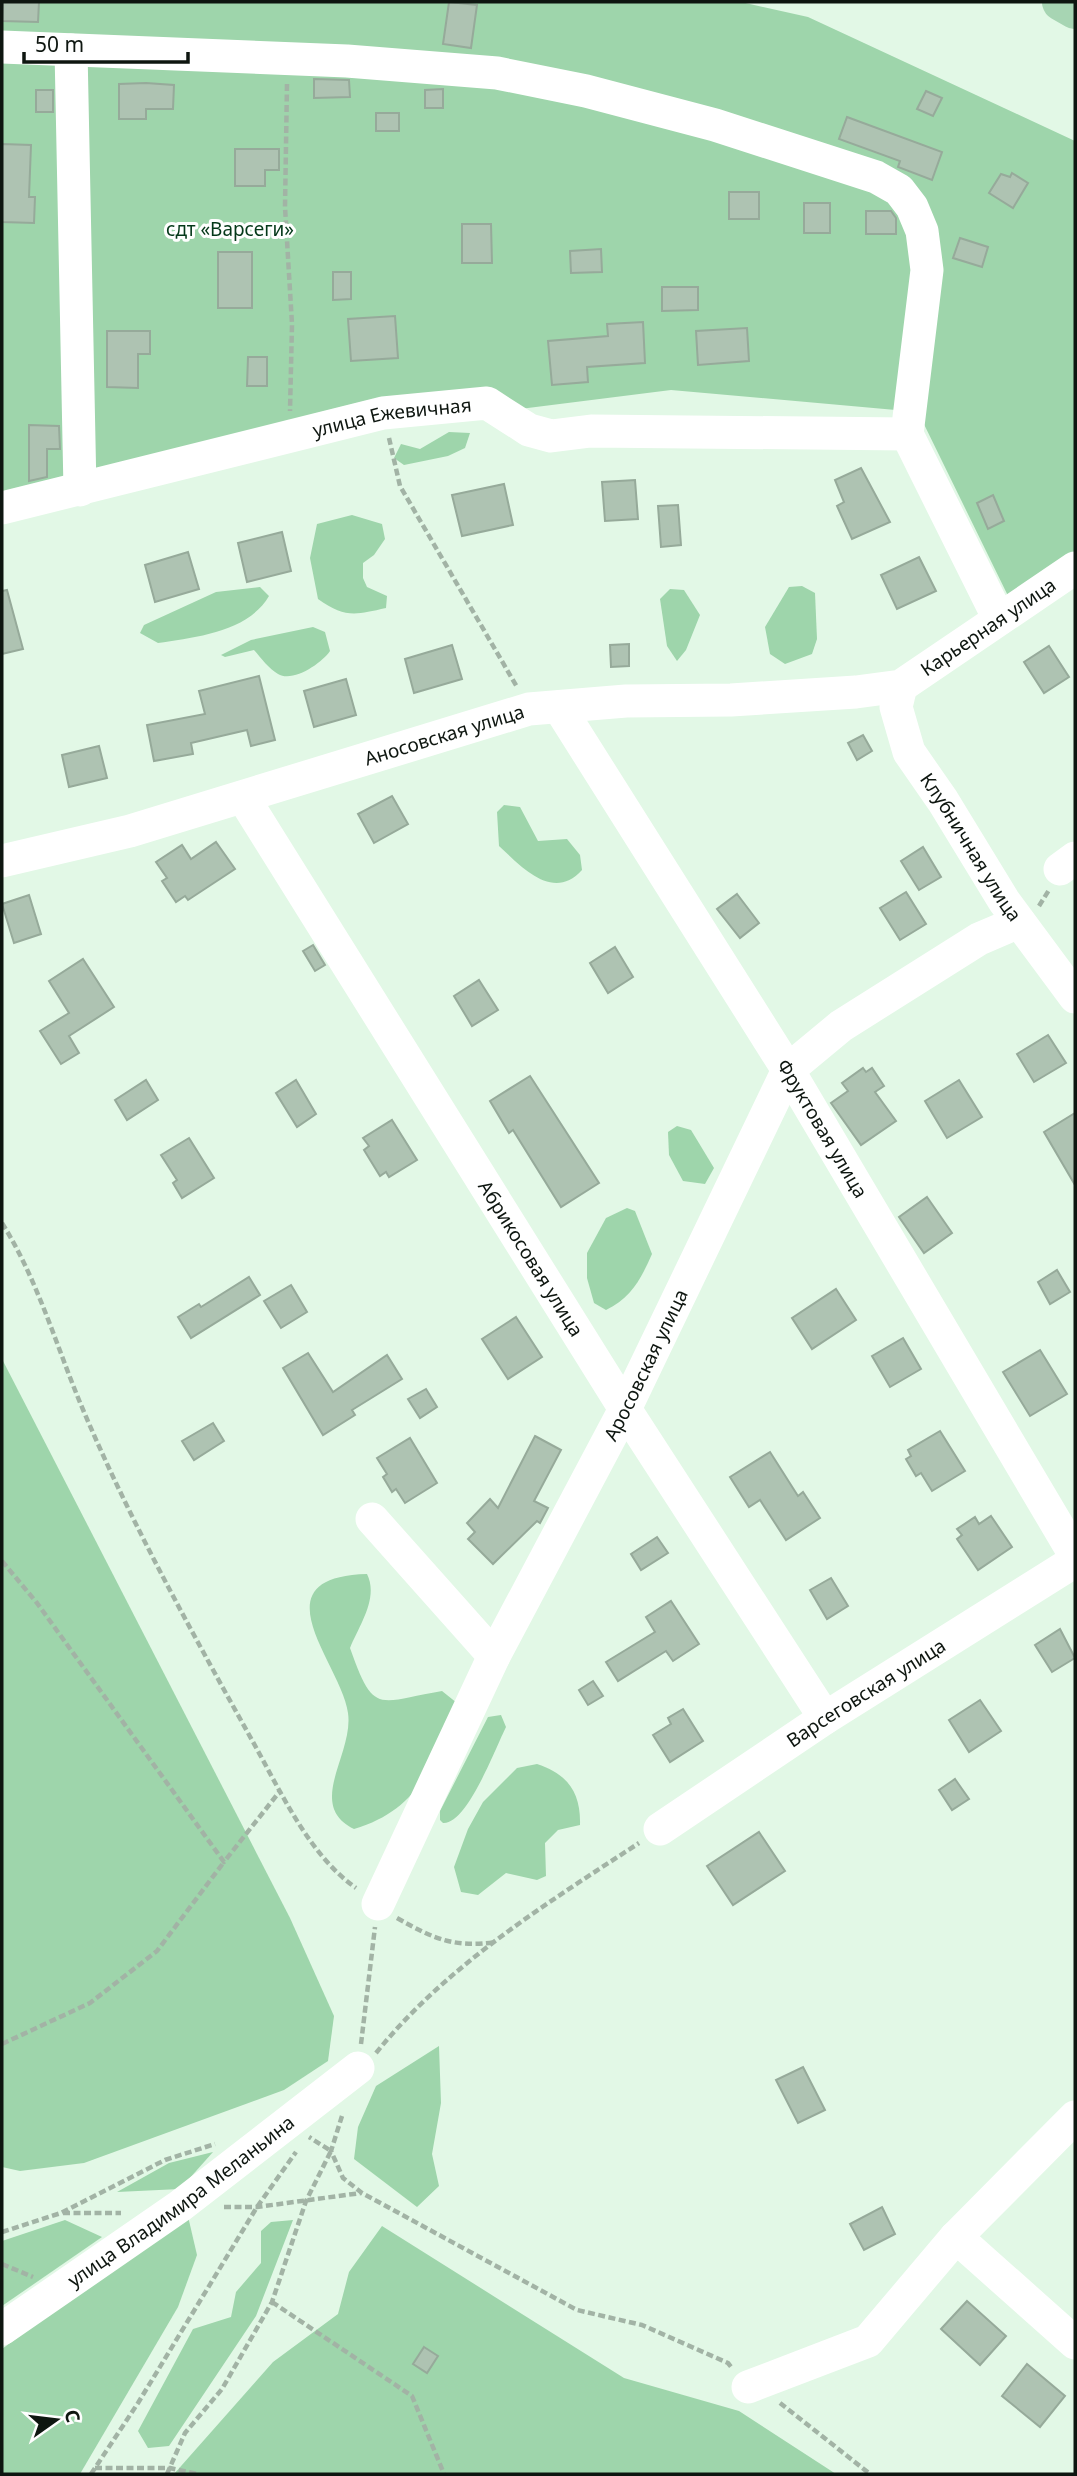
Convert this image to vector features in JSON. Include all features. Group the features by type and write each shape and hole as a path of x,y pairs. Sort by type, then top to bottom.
{"main road":[{"path":"1061,2 1075,10"}],"street":[{"path":"2,47 287,58 497,74 586,91 715,125 876,177 899,190 912,208 922,231 927,270 907,434 999,619"},
{"path":"71,50 80,490"},
{"name":"улица Ежевичная","path":"2,508 383,414 486,403 529,430 551,436 591,431 907,434"},
{"name":"Карьерная улица","path":"901,686 1075,568"},
{"name":"Аносовская улица","path":"2,861 130,831 544,708 626,701 731,700 856,692 901,686"},
{"name":"Клубничная улица","path":"901,686 896,706 909,752 1019,922 1075,997"},
{"name":"Фруктовая улица","path":"544,708 788,1070 1075,1555"},
{"name":"Абрикосовая улица","path":"243,797 625,1409 825,1718"},
{"name":"Аросовская улица","path":"378,1904 494,1656 625,1409 788,1070 841,1027 979,939 1019,922"},
{"path":"372,1519 494,1656"},
{"name":"Варсеговская улица","path":"660,1829 825,1718 1075,1561"},
{"name":"улица Владимира Меланьина","path":"2,2329 180,2206 358,2068"},
{"path":"748,2387 867,2341 956,2237 1075,2117"},
{"path":"956,2237 1075,2343"}],"path":[{"path":"287,58 285,207 292,324 290,438"},
{"path":"383,414 401,486 544,708"},
{"path":"1019,922 1039,906 1068,863"},
{"path":"2,1223 25,1260 84,1412 154,1566 281,1791 333,1871 425,1934 466,1946 496,1942"},
{"path":"2,1561 37,1603 224,1862"},
{"path":"2,2044 90,2003 157,1951 281,1791"},
{"path":"358,2068 457,1972 545,1905 660,1829"},
{"path":"358,2068 378,1904"},
{"path":"167,2474 185,2432 222,2389 272,2302 306,2201 331,2151 343,2113"},
{"path":"91,2474 138,2403 257,2207 314,2126"},
{"path":"307,2136 331,2151 343,2178 362,2193 577,2310 642,2325 728,2363 748,2387 787,2406 870,2474"},
{"path":"2,2232 61,2213 164,2160 225,2140"},
{"path":"272,2302 412,2396 444,2474"},
{"path":"94,2468 170,2468 197,2474"}],"green space":[{"name":"сдт «Варсеги»","path":"2,2 741,2 808,17 1075,141 1075,558 1012,604 918,412 671,390 393,425 2,517"},
{"path":"449,432 470,433 465,448 448,456 404,465 394,458 401,444 420,449"},
{"path":"352,515 382,524 385,539 374,555 363,563 363,578 367,587 387,596 386,608 350,613 318,599 310,558 317,524"},
{"path":"802,586 815,593 817,639 812,654 785,664 770,654 765,627 789,587"},
{"path":"260,587 269,596 260,608 248,618 220,631 158,643 140,633 144,625 216,592"},
{"path":"670,589 684,590 700,615 686,650 677,661 667,646 660,599"},
{"path":"313,627 325,632 330,651 321,661 299,674 278,674 254,650 225,657 221,655 251,640"},
{"path":"504,805 520,807 538,841 567,839 580,855 582,870 571,879 560,883 549,882 538,878 518,863 499,846 497,812"},
{"path":"677,1126 691,1130 714,1168 705,1184 683,1181 669,1155 668,1132"},
{"path":"627,1208 635,1211 652,1254 634,1287 622,1300 606,1310 594,1303 587,1278 587,1253 606,1218"},
{"path":"2,1359 290,1918 334,2016 328,2061 284,2090 84,2163 20,2171 2,2167"},
{"path":"367,1574 371,1593 369,1602 350,1648 365,1685 381,1699 391,1700 442,1691 457,1703 432,1764 410,1796 377,1820 354,1829 340,1819 333,1807 332,1793 345,1745 348,1713 313,1627 310,1607 316,1590 333,1579"},
{"path":"501,1715 506,1727 480,1783 462,1812 443,1823 440,1820 440,1811 488,1717"},
{"path":"537,1764 557,1773 570,1786 578,1803 580,1825 558,1830 545,1843 546,1876 537,1880 506,1873 478,1895 461,1892 454,1867 468,1829 483,1802 517,1768"},
{"path":"439,2046 441,2103 432,2154 439,2186 417,2207 354,2159 358,2127 376,2086"},
{"path":"213,2152 180,2189 117,2192 169,2163"},
{"path":"187,2212 197,2255 178,2307 80,2474 2,2474 2,2349"},
{"path":"65,2220 102,2237 2,2306 2,2241"},
{"path":"293,2220 256,2316 169,2446 148,2448 138,2431 193,2329 231,2317 236,2292 261,2263 261,2231 271,2222"},
{"path":"382,2226 624,2378 739,2411 836,2474 174,2474 273,2362 338,2314 349,2272"}],"building":[{"path":"3,2 39,2 38,22 2,21"},
{"path":"449,2 477,5 471,48 443,44"},
{"path":"314,79 349,80 350,97 314,98"},
{"path":"119,84 174,85 173,109 146,109 146,119 119,119"},
{"path":"443,89 443,108 425,108 425,90"},
{"path":"36,90 53,90 53,112 36,112"},
{"path":"926,91 942,98 933,116 917,109"},
{"path":"376,113 399,113 399,131 376,131"},
{"path":"847,117 942,152 932,180 898,167 900,161 839,139"},
{"path":"2,144 31,145 29,197 35,197 34,223 2,222"},
{"path":"235,149 279,149 279,170 265,170 265,186 235,186"},
{"path":"1012,173 1028,183 1013,208 989,193 1001,174 1010,177"},
{"path":"729,192 759,192 759,219 729,219"},
{"path":"804,203 830,203 830,233 804,233"},
{"path":"866,211 891,211 896,218 896,234 866,234"},
{"path":"462,224 491,224 492,263 462,263"},
{"path":"960,238 988,247 982,267 953,258"},
{"path":"601,249 602,272 571,273 570,251"},
{"path":"218,252 252,252 252,308 218,308"},
{"path":"333,272 351,272 351,299 333,300"},
{"path":"662,287 698,287 698,310 662,311"},
{"path":"395,316 398,358 351,361 348,319"},
{"path":"643,322 645,363 587,367 588,382 552,385 548,341 608,336 607,324"},
{"path":"747,328 749,361 698,365 696,331"},
{"path":"107,331 150,331 150,354 138,354 138,388 107,387"},
{"path":"248,357 267,357 267,386 247,386"},
{"path":"29,425 59,426 60,449 47,449 47,477 29,481"},
{"path":"861,468 890,522 852,539 837,506 844,502 835,480"},
{"path":"635,480 638,519 605,521 602,482"},
{"path":"504,484 513,525 462,536 452,495"},
{"path":"993,495 1004,521 988,529 977,503"},
{"path":"678,505 681,545 661,547 658,506"},
{"path":"282,532 291,571 247,582 238,543"},
{"path":"188,552 199,589 155,602 145,565"},
{"path":"919,557 936,591 897,609 881,575"},
{"path":"7,590 23,649 2,654 2,591"},
{"path":"629,644 629,666 611,667 610,645"},
{"path":"452,645 462,679 414,693 405,659"},
{"path":"1049,646 1069,677 1044,693 1024,662"},
{"path":"259,676 275,740 251,746 247,730 191,743 193,754 154,761 147,725 205,714 199,691"},
{"path":"346,679 356,715 314,727 304,691"},
{"path":"863,735 872,751 857,760 848,743"},
{"path":"99,746 107,778 69,787 62,755"},
{"path":"392,796 408,824 374,843 358,814"},
{"path":"216,842 235,869 188,900 185,896 176,902 162,881 167,878 156,862 182,845 191,859"},
{"path":"923,847 941,877 919,890 901,861"},
{"path":"906,892 926,924 900,940 880,908"},
{"path":"737,894 759,923 740,938 717,909"},
{"path":"29,895 41,934 14,943 2,904"},
{"path":"313,945 325,965 315,971 303,951"},
{"path":"615,947 633,977 608,993 590,963"},
{"path":"83,959 114,1007 69,1036 79,1053 61,1064 40,1031 69,1013 49,981"},
{"path":"479,980 498,1010 472,1026 454,996"},
{"path":"1048,1035 1066,1063 1034,1082 1017,1054"},
{"path":"863,1068 866,1072 872,1068 884,1086 875,1092 896,1121 861,1145 831,1103 848,1091 842,1083"},
{"path":"530,1076 599,1183 561,1207 513,1130 509,1133 490,1101"},
{"path":"146,1080 158,1100 127,1120 115,1100"},
{"path":"296,1080 316,1114 297,1127 276,1093"},
{"path":"959,1080 982,1117 947,1138 925,1101"},
{"path":"1075,1113 1075,1185 1044,1132"},
{"path":"392,1120 417,1160 389,1177 386,1172 380,1176 364,1150 369,1146 363,1138"},
{"path":"189,1138 214,1178 182,1198 173,1183 177,1180 161,1155"},
{"path":"927,1197 952,1233 924,1253 899,1217"},
{"path":"1057,1270 1070,1292 1050,1304 1038,1282"},
{"path":"249,1277 260,1295 191,1338 178,1317 199,1304 201,1307"},
{"path":"291,1285 307,1312 281,1328 264,1301"},
{"path":"836,1289 856,1320 812,1349 792,1318"},
{"path":"516,1317 542,1357 508,1379 482,1339"},
{"path":"903,1338 921,1369 890,1387 872,1356"},
{"path":"1040,1350 1067,1394 1030,1416 1003,1372"},
{"path":"308,1353 333,1392 387,1355 402,1379 352,1410 355,1415 323,1435 283,1368"},
{"path":"426,1389 437,1407 420,1418 408,1399"},
{"path":"213,1423 224,1441 194,1460 182,1441"},
{"path":"940,1431 965,1471 932,1491 921,1473 916,1476 906,1459 911,1456 908,1450"},
{"path":"535,1436 561,1450 534,1501 548,1508 540,1523 537,1521 493,1564 468,1539 475,1532 467,1523 490,1499 498,1508"},
{"path":"410,1438 437,1483 405,1503 396,1489 392,1492 383,1477 387,1474 377,1458"},
{"path":"770,1452 798,1496 803,1492 820,1518 786,1540 760,1500 749,1507 730,1477"},
{"path":"991,1516 1012,1547 978,1570 957,1539 962,1535 957,1529 975,1517 979,1524"},
{"path":"657,1537 668,1553 641,1570 631,1554"},
{"path":"831,1578 848,1606 827,1619 810,1590"},
{"path":"671,1601 699,1644 673,1661 666,1651 618,1681 606,1662 655,1632 646,1617"},
{"path":"1060,1629 1075,1658 1052,1672 1035,1645"},
{"path":"593,1681 603,1696 588,1705 579,1690"},
{"path":"980,1700 1001,1731 969,1752 949,1720"},
{"path":"683,1709 703,1741 670,1762 653,1735 671,1724 668,1718"},
{"path":"955,1779 969,1799 952,1810 939,1790"},
{"path":"759,1832 785,1871 733,1905 707,1866"},
{"path":"803,2067 825,2110 798,2123 776,2080"},
{"path":"882,2207 895,2234 864,2250 850,2224"},
{"path":"967,2301 1006,2336 980,2365 941,2329"},
{"path":"424,2347 438,2356 427,2373 413,2364"},
{"path":"1027,2364 1065,2396 1040,2427 1002,2396"}]}
